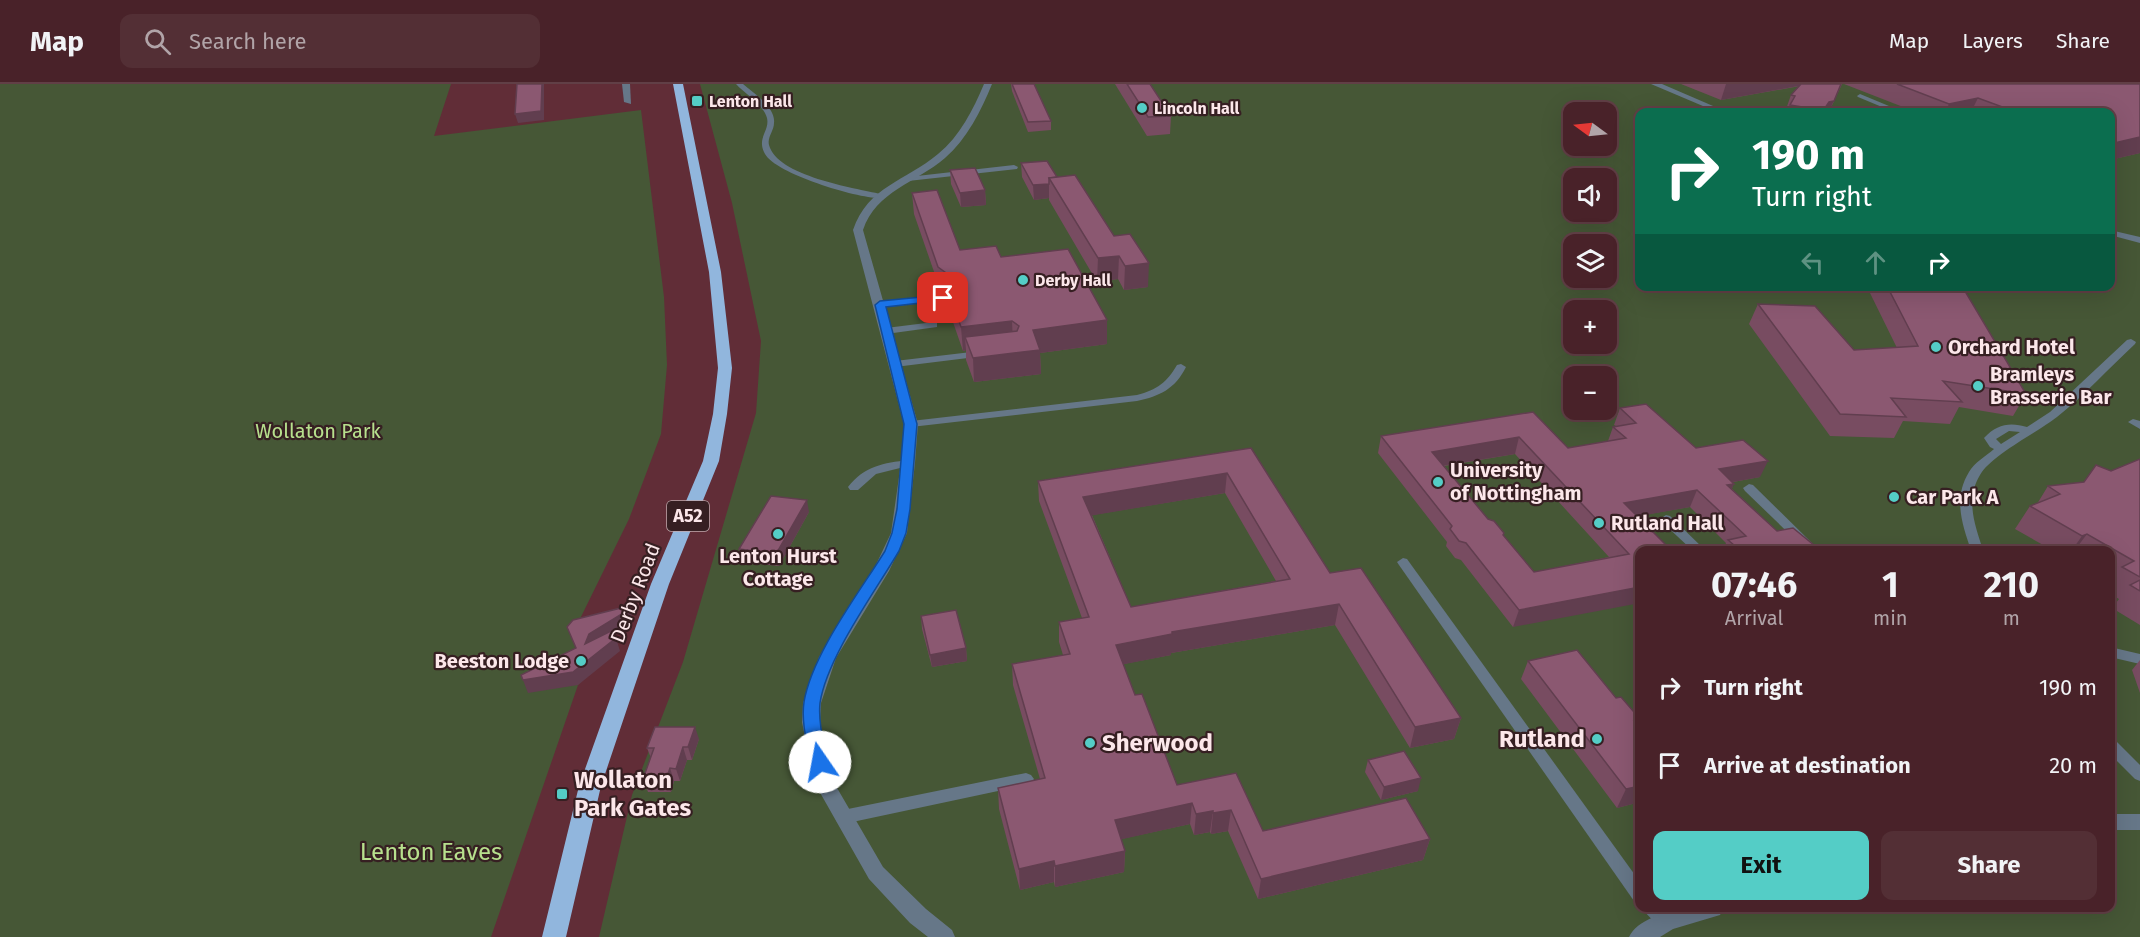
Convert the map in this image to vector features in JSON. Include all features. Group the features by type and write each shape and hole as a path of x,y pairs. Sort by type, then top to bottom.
{"highway":[{"name":"Derby Road","path":"554,937 590,786 649,615 711,461 720,414 725,368 715,272 678,84"}],"street":[{"path":"626,84 628,102"},
{"path":"944,937 918,916 876,873 843,817 824,782 812,722 812,703 828,657 892,551 899,533 908,463 911,424 858,230 861,218 867,207 878,196 939,159 952,145 978,106 988,84"},
{"path":"1654,84 1713,108"},
{"path":"2115,822 2140,822"},
{"path":"1640,937 1668,921 1699,912"}],"lane":[{"path":"739,84 769,113 771,122 765,144 768,153 777,162 814,180 878,196"},
{"path":"1860,96 1889,108"},
{"path":"908,179 994,173 1014,167"},
{"path":"2115,233 2140,240"},
{"path":"880,305 943,298"},
{"path":"886,331 934,325"},
{"path":"1978,546 1965,511 1967,492 1975,472 2002,449 2054,414 2131,342"},
{"path":"895,363 993,352"},
{"path":"911,424 1157,394 1169,386 1181,367"},
{"path":"2002,449 1994,445 1990,438 2004,427 2015,426 2028,431"},
{"path":"854,487 864,474 873,469 908,463"},
{"path":"1749,488 1809,546"},
{"path":"1666,519 1695,546"},
{"path":"1402,562 1635,890"},
{"path":"2115,653 2140,659"},
{"path":"2115,749 2140,775"},
{"path":"843,817 1026,779"},
{"path":"1656,912 1668,921"}],"green space":[{"name":"Wollaton Park","path":"0,84 451,84 434,136 641,110 664,297 667,365 661,434 629,519 578,623 589,674 578,685 491,937 0,937"},
{"name":"University of Nottingham","path":"700,84 2140,84 2140,937 599,937 632,795 683,662 756,413 761,341 732,203"}],"building":[{"path":"517,84 542,84 541,111 515,114"},
{"path":"1012,84 1034,84 1051,121 1028,122"},
{"path":"1127,84 1150,84 1171,116 1148,117"},
{"path":"1801,84 1841,84 1834,101 1829,102 1825,108 1790,105 1795,96 1791,95"},
{"path":"1897,84 2140,84 2140,137 2115,143 2115,108 2005,108 1978,98 1949,104"},
{"path":"1047,161 1057,177 1049,178 1049,184 1033,185 1021,163"},
{"path":"975,168 985,190 960,193 950,170"},
{"path":"1075,175 1114,236 1130,234 1149,263 1125,266 1119,256 1098,258 1049,178"},
{"path":"937,190 960,250 996,246 1001,257 1068,249 1107,320 1033,330 1040,350 973,358 965,337 1017,331 1019,326 1012,321 961,327 944,280 949,275 938,267 912,193"},
{"name":"Orchard Hotel","path":"1890,291 1965,291 2026,394 1943,381 1962,402 1891,398 1906,417 1840,414 1758,304 1815,306 1854,350 1918,346"},
{"path":"1646,404 1696,448 1743,440 1768,461 1719,469 1734,484 1727,485 1777,531 1793,528 1815,546 1735,546 1728,540 1746,536 1697,490 1624,503 1667,546 1635,546 1635,588 1519,610 1466,543 1459,541 1450,529 1452,526 1381,436 1533,412 1568,448 1626,438 1613,427 1636,423 1620,408","holes":["1519,437 1629,554 1534,572 1494,521 1488,519 1432,452"]},
{"path":"1251,448 1330,573 1361,568 1461,718 1415,727 1339,604 1172,632 1172,634 1116,645 1135,695 1142,694 1177,785 1236,773 1263,831 1406,798 1430,839 1261,879 1231,810 1196,814 1192,803 1115,820 1125,851 1055,866 1054,861 1019,869 998,788 1045,778 1012,664 1070,654 1059,622 1089,617 1038,481","holes":["1227,473 1290,579 1131,607 1083,497"]},
{"path":"2140,459 2140,577 2122,567 2134,561 2115,550 2115,546 2108,546 2087,534 2082,536 2030,506 2060,494 2048,486 2084,482 2096,465 2111,471"},
{"path":"771,496 807,500 776,554 739,549"},
{"path":"2140,580 2140,591 2130,585"},
{"path":"629,606 630,609 589,634 585,644 611,631 616,638 573,672 523,680 521,675 576,648 567,627 573,620"},
{"path":"956,610 966,648 930,655 921,616"},
{"path":"1577,650 1616,698 1621,697 1635,713 1635,787 1626,789 1528,661"},
{"path":"655,727 695,727 688,747 683,747 676,769 670,768 666,780 643,779 654,748 647,748"},
{"path":"1404,751 1421,778 1384,787 1368,760"}],"place":[{"name":"Lenton Hall","path":"697,101"},
{"name":"Lincoln Hall","path":"1142,108"},
{"name":"Derby Hall","path":"1023,280"},
{"name":"Orchard Hotel","path":"1936,347"},
{"name":"Bramleys Brasserie Bar","path":"1978,386"},
{"name":"University of Nottingham","path":"1438,482"},
{"name":"Car Park A","path":"1894,497"},
{"name":"Rutland Hall","path":"1599,523"},
{"name":"Lenton Hurst Cottage","path":"778,534"},
{"name":"Beeston Lodge","path":"581,661"},
{"name":"Rutland","path":"1597,739"},
{"name":"Sherwood","path":"1090,743"},
{"name":"Wollaton Park Gates","path":"562,794"}],"route":[{"path":"820,762 812,722 812,703 818,683 828,657 892,551 899,533 903,509 911,424 880,305 943,298"}],"park label":[{"name":"Lenton Eaves","path":"431,852"}]}
